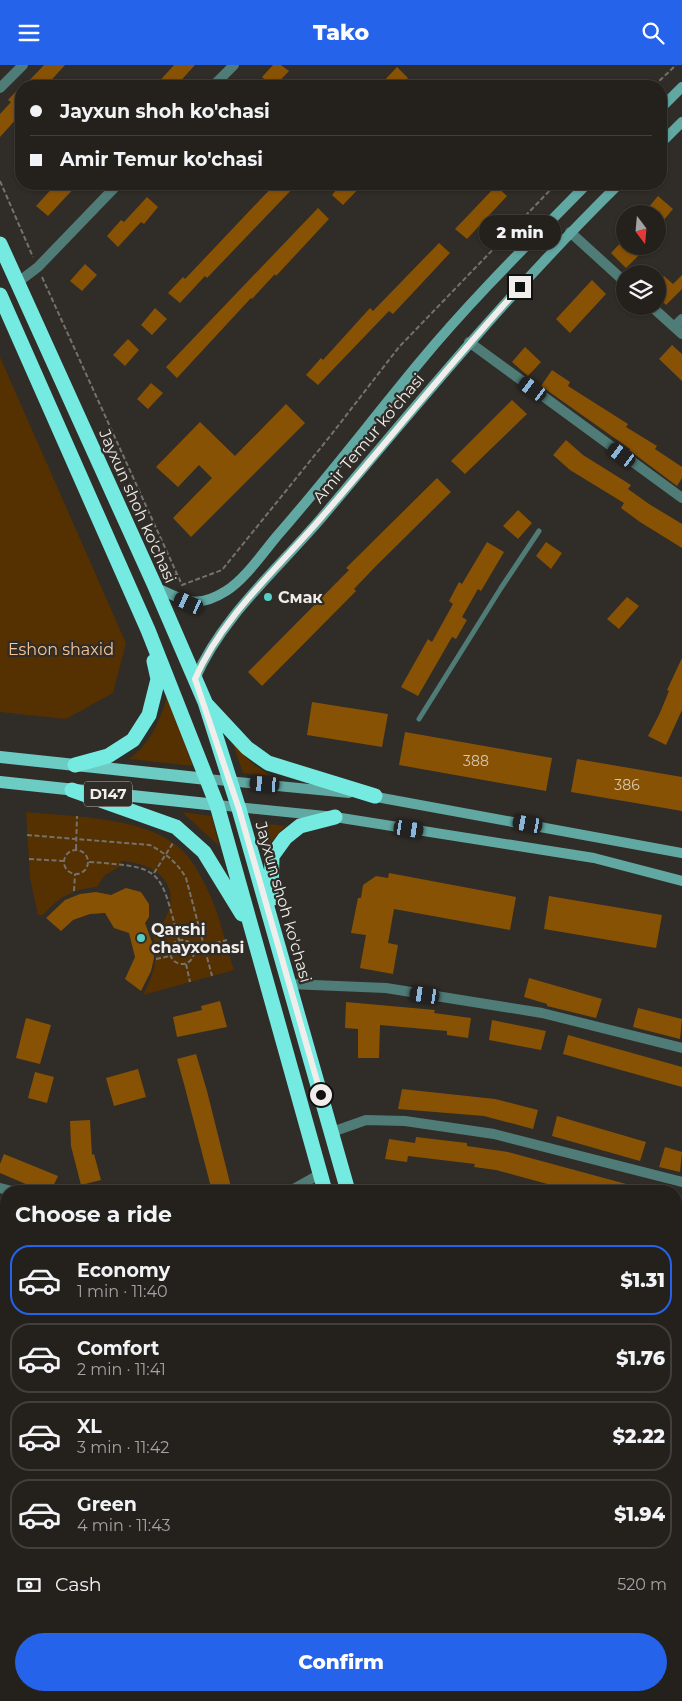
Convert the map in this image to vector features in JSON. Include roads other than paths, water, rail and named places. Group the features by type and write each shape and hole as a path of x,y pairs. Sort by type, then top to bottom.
{"highway":[{"name":"Jayxun shoh ko'chasi","path":"0,244 162,583 195,679 205,702 239,809 346,1185"},
{"path":"0,295 148,630 217,805 323,1185"},
{"path":"76,765 108,756 133,740 149,715 158,679 148,630"},
{"path":"205,702 247,747 268,763 375,796"},
{"path":"72,790 176,827 204,852 252,930"},
{"path":"272,926 270,882 272,856 285,838 300,825 335,817"}],"main road":[{"path":"667,102 682,87"},
{"path":"667,137 682,122"},
{"name":"Amir Temur ko'chasi","path":"162,583 189,603 204,601 226,591 248,569 332,474 426,355 581,190"},
{"name":"Amir Temur ko'chasi","path":"195,679 204,658 232,619 321,518 469,342 570,232 614,190"},
{"name":"D147","path":"0,757 207,779"},
{"path":"207,779 375,796 682,853"},
{"name":"D147","path":"0,782 217,805"},
{"path":"217,805 239,809 335,817 594,858 682,881"}],"street":[{"path":"0,89 23,65"},
{"path":"219,80 234,65"},
{"path":"17,283 38,267 112,190"},
{"path":"570,232 616,274"},
{"path":"661,315 678,331 682,319"},
{"path":"469,342 682,499"},
{"path":"289,984 386,988 532,1011 682,1048"},
{"path":"332,1132 366,1120 405,1121 494,1133 682,1182"},
{"path":"301,1185 320,1174"}],"lane":[{"path":"419,719 539,531"}],"place":[{"name":"Смак","path":"268,597"},
{"name":"Qarshi chayxonasi","path":"141,938"}],"park label":[{"name":"Eshon shaxid","path":"61,649"}]}
